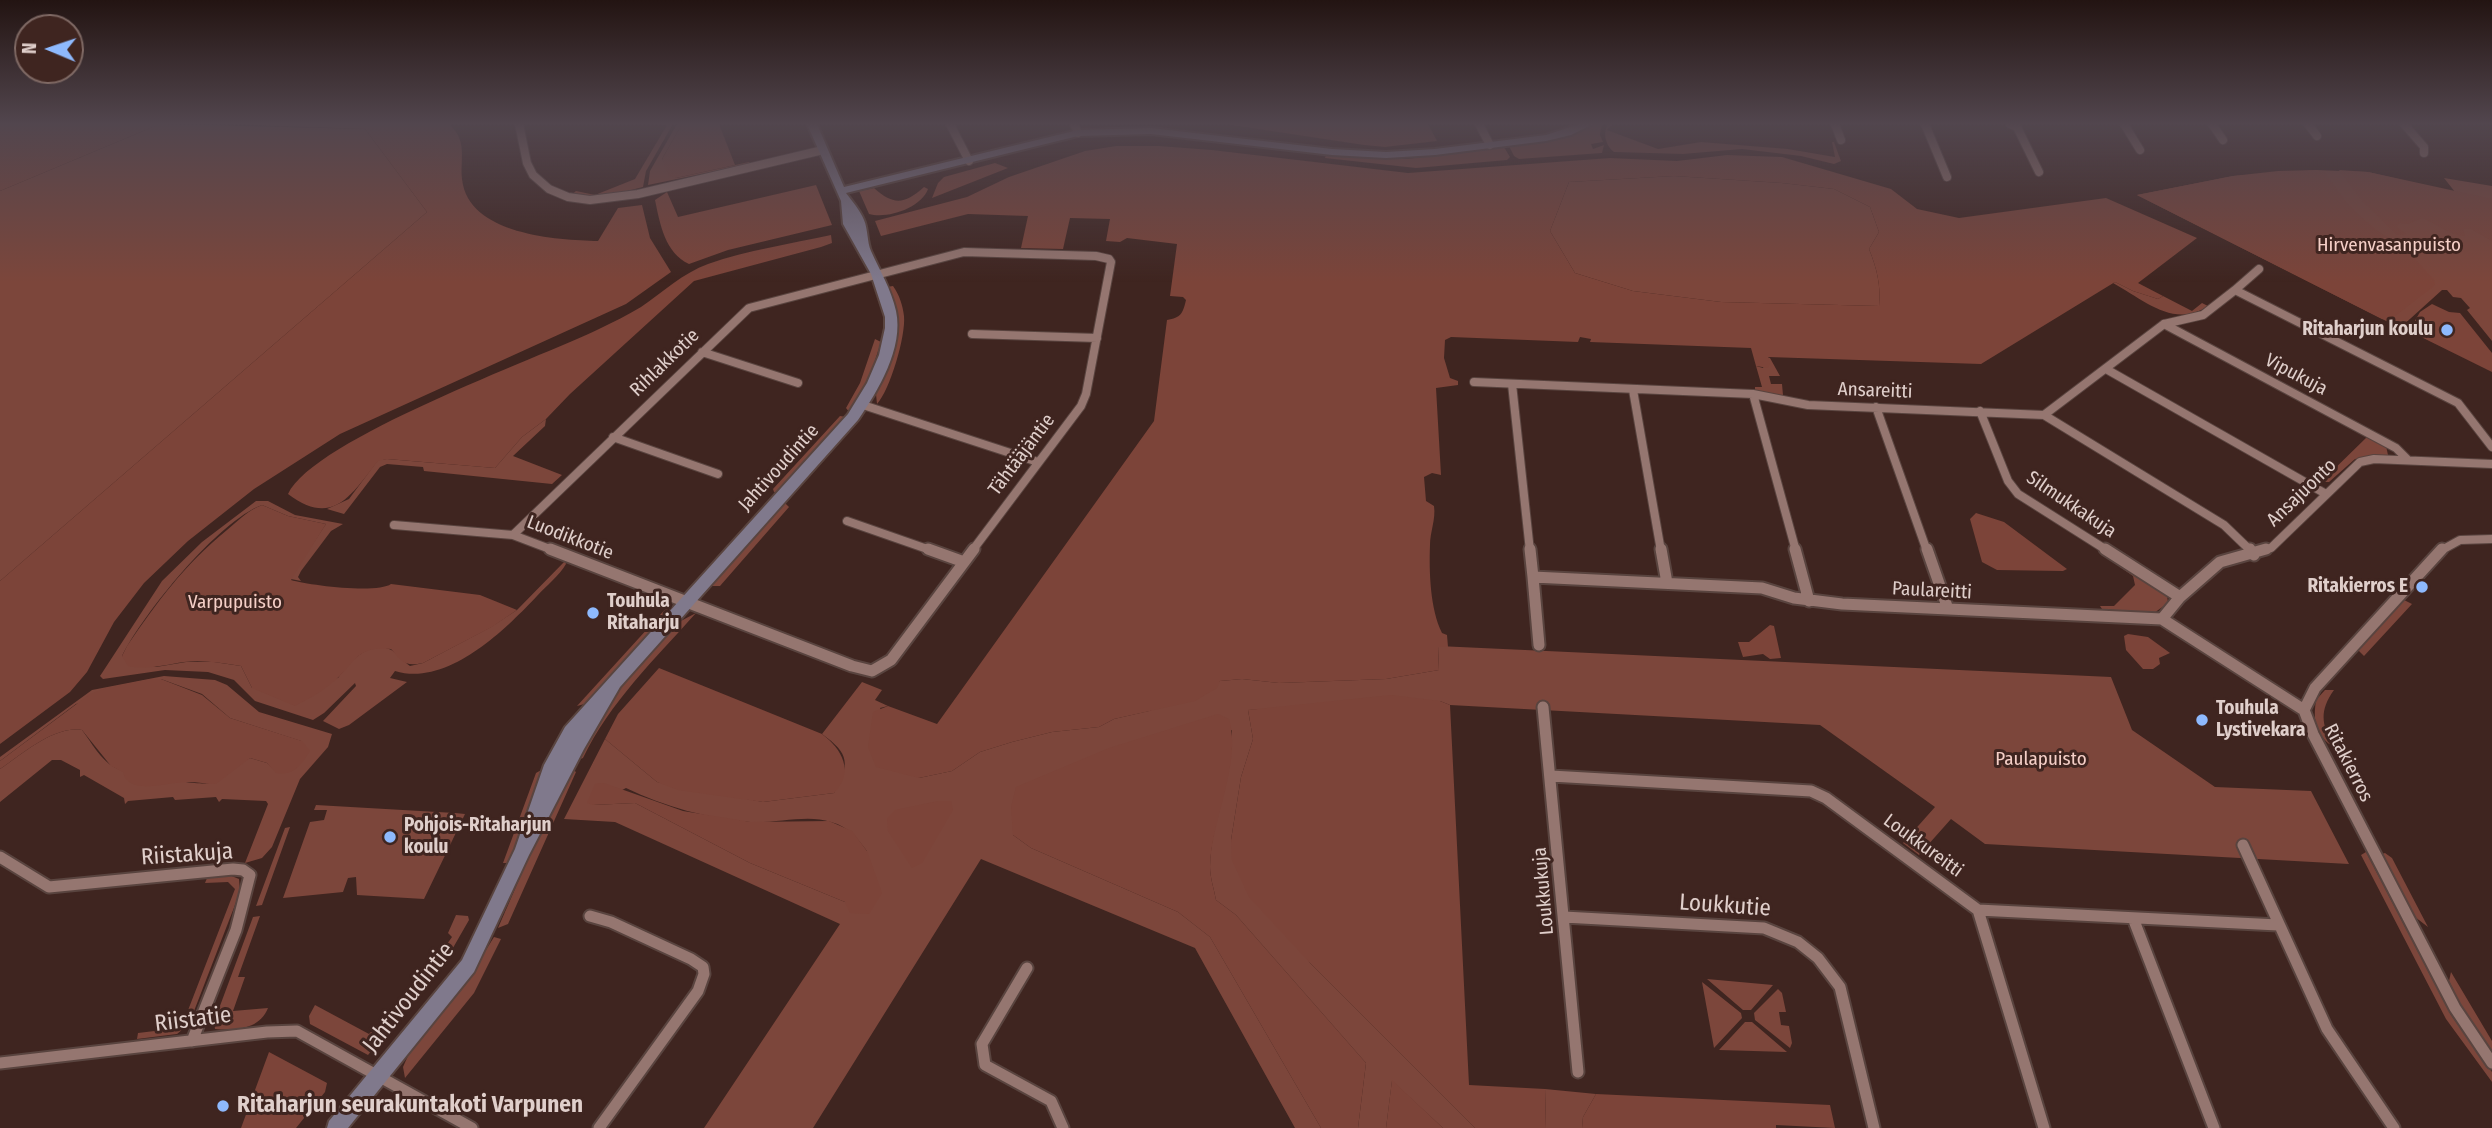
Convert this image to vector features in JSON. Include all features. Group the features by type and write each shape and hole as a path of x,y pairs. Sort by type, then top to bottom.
{"street":[{"path":"535,177 540,183 558,193 575,198 611,198 640,194 703,177"},
{"name":"Jahtivoudintie","path":"336,1128 468,966 523,850 565,739 584,714 615,683 863,405 881,362 891,326 889,310 864,249 848,224 842,196 834,177"},
{"path":"842,196 912,177"},
{"name":"Tähtääjäntie","path":"688,602 836,660 873,671 883,668 1083,400 1097,338 1110,267 1109,259 971,252 876,275"},
{"path":"2254,555 2242,540 2224,525 2044,415 2164,324 2203,315 2259,268"},
{"name":"Rihlakkotie","path":"513,535 752,307 876,275"},
{"path":"2235,290 2458,403 2492,447"},
{"name":"Vipukuja","path":"2164,324 2396,448 2408,460"},
{"path":"972,334 1097,338"},
{"path":"702,352 798,383"},
{"path":"2106,369 2326,494"},
{"name":"Ansareitti","path":"1474,382 1753,394 1808,405 2044,415"},
{"path":"1512,384 1534,577 1538,645"},
{"path":"1633,390 1667,583"},
{"path":"1753,394 1809,601"},
{"path":"863,405 1038,462"},
{"path":"1876,407 1948,609"},
{"name":"Silmukkakuja","path":"1980,411 2008,481 2018,494 2180,597"},
{"path":"613,437 718,474"},
{"name":"Ansajuonto","path":"2162,619 2180,597 2220,562 2254,555 2271,548 2360,462 2374,459 2492,464"},
{"path":"847,521 964,562"},
{"name":"Luodikkotie","path":"394,525 513,535 688,602"},
{"name":"Ritakierros","path":"2492,539 2459,540 2441,550 2315,688 2304,709 2313,734 2455,1008 2492,1062"},
{"name":"Paulareitti","path":"1534,577 1762,588 1809,601 2162,619"},
{"path":"2162,619 2280,697 2304,709"},
{"name":"Loukkukuja","path":"1543,707 1578,1072"},
{"name":"Loukkureitti","path":"1551,776 1811,791 1826,798 1978,910"},
{"path":"2243,845 2327,1029 2394,1128"},
{"name":"Riistakuja","path":"0,857 49,887 233,869 243,870 250,875 240,913 192,1041"},
{"path":"2045,1128 1978,910 2278,925"},
{"path":"590,916 611,922 691,959 703,967 704,974 698,991 599,1128"},
{"name":"Loukkutie","path":"1564,918 1764,928 1775,930 1798,943 1827,968 1840,987 1874,1128"},
{"path":"2133,918 2214,1128"},
{"path":"1027,968 982,1044 985,1065 1051,1101 1063,1128"},
{"name":"Riistatie","path":"0,1063 297,1031 472,1128"}],"green space":[{"path":"0,177 34,177 0,191"},
{"path":"34,177 401,177 427,212 0,581 0,191"},
{"path":"401,177 462,177 468,198 480,212 497,223 517,231 560,239 598,241 618,208 642,205 650,238 671,272 626,304 340,434 254,489 188,541 144,583 114,622 87,672 70,692 0,744 0,581 427,212"},
{"path":"645,177 643,187 603,197 571,195 576,191 595,195"},
{"path":"649,177 689,177 648,185"},
{"path":"944,177 986,177 932,198 938,183"},
{"path":"1009,177 1663,177 1569,182 1550,231 1575,273 1633,291 1721,302 1879,306 1878,277 1869,249 1879,232 1870,207 1834,189 1684,177 1849,177 1891,189 1917,209 1959,218 2106,198 2197,238 2138,283 2163,296 2158,299 2115,282 1981,364 1768,357 1768,368 1756,366 1751,348 1590,342 1591,339 1580,337 1578,342 1451,337 1445,340 1444,358 1450,378 1458,381 1458,385 1436,388 1441,475 1432,473 1424,477 1426,501 1434,506 1430,540 1433,601 1442,633 1447,635 1448,647 1438,647 1439,670 1386,679 1279,683 1242,679 1220,681 1217,688 1195,701 1114,719 1099,727 1052,732 1012,742 980,752 952,771 919,778 876,767 868,747 873,712 888,706 937,724 1154,421 1167,320 1181,314 1186,300 1183,297 1170,296 1177,244 1127,238 1120,242 1106,241 1110,219 1070,218 1063,249 1021,248 1028,216 968,214 881,236 875,221 967,197"},
{"path":"1684,177 1834,189 1870,207 1879,232 1869,249 1878,277 1879,306 1721,302 1633,291 1575,273 1550,231 1569,182"},
{"name":"Hirvenvasanpuisto","path":"2230,177 2388,177 2455,192 2444,178 2492,186 2492,341 2467,310 2470,308 2461,298 2453,297 2447,290 2442,290 2400,328 2137,195"},
{"path":"2230,177 2328,177 2349,206 2376,230 2406,249 2434,280 2435,285 2390,320 2382,319 2137,195"},
{"path":"2344,177 2389,177 2492,199 2492,241 2471,229 2463,229 2465,236 2454,234 2422,218 2408,224 2399,223 2397,227 2406,234 2397,235 2363,202"},
{"path":"816,185 832,225 728,250 689,264 674,253 669,245 655,200 667,192 678,217"},
{"path":"924,187 928,189 918,202 885,215 869,214 859,191 874,188 887,198 899,201"},
{"path":"831,235 832,243 821,247 694,281 546,419 522,437 495,468 387,459 378,461 350,495 329,507 317,508 304,504 288,494 306,472 339,449 430,402 615,321 699,268 738,255"},
{"path":"2113,283 2158,299 2163,296 2192,311 2202,303 2208,306 2183,314 2159,310"},
{"path":"893,286 899,296 904,325 892,375 877,404 876,394 891,353 896,329 893,303 887,287"},
{"path":"2432,304 2449,312 2460,313 2492,353 2492,372 2409,331 2420,312"},
{"path":"875,339 881,342 867,385 850,413 846,408 860,383"},
{"path":"1767,357 1780,376 1769,376 1771,384 1782,384 1783,395 1779,397 1755,391 1755,387 1762,387 1756,366 1763,368"},
{"path":"840,416 846,417 778,493 774,492 773,489"},
{"path":"546,419 545,426 513,456 562,475 552,484 424,471 423,467 387,464 380,467 344,514 327,509 349,499 378,460 495,468 522,437"},
{"path":"2368,436 2386,446 2388,455 2355,459 2329,482 2316,482 2318,477 2325,478"},
{"path":"256,501 268,501 295,515 343,524 331,531 301,571 298,577 301,581 291,579 291,576 326,524 288,516 262,505 244,514 183,571 147,617 122,656 156,667 186,662 241,666 252,688 338,678 353,660 373,648 389,649 410,666 423,663 517,610 565,561 566,564 508,625 473,653 434,671 415,674 395,671 390,678 407,682 349,725 339,729 323,721 356,686 355,683 313,720 255,701 234,680 208,672 165,670 103,679 100,676 162,581 202,542"},
{"path":"784,502 789,507 720,586 710,586"},
{"name":"Varpupuisto","path":"262,505 288,516 326,524 291,580 357,588 391,584 480,595 517,610 492,627 423,663 404,662 391,649 363,653 329,686 295,706 252,688 241,666 199,661 149,667 128,666 122,656 127,646 172,585 211,543"},
{"path":"1976,513 2004,522 2067,569 1997,570 1982,562 1970,519"},
{"path":"2120,567 2167,595 2168,603 2154,613 2102,609 2100,606 2114,606 2135,585 2133,576"},
{"path":"2404,600 2412,604 2364,656 2358,650"},
{"path":"670,604 665,619 588,703 577,706"},
{"path":"696,613 620,700 606,718 583,758 575,761 617,691 677,623"},
{"path":"1770,625 1774,626 1781,658 1770,659 1763,654 1743,657 1738,642 1749,642"},
{"path":"2128,634 2148,637 2170,653 2159,658 2160,664 2153,669 2143,669 2126,650 2124,636"},
{"name":"Paulapuisto","path":"1438,646 2111,677 2132,730 2215,787 2311,791 2349,864 1985,844 1951,819 1919,855 1903,843 1935,807 1820,725 1450,705 1440,701 1248,710 1253,739 1241,777 1231,840 1310,963 1475,1128 1443,1128 1392,1081 1386,1128 1358,1128 1366,1063 1236,915 1216,900 1210,871 1211,850 1229,764 1232,730 1013,835 1031,848 1178,912 1210,937 1321,1128 1295,1128 1195,948 981,859 813,1128 704,1128 840,924 615,822 564,819 605,739 657,782 763,802 834,793 843,774 845,760 838,748 822,734 862,682 882,690 875,700 888,706 880,708 919,778 952,771 980,752 1012,742 1052,732 1099,727 1114,719 1149,711 1220,681 1242,679 1279,683 1386,679 1439,670","holes":["626,788 686,811 734,820 760,822 811,819 831,822 856,837 867,851 845,902 750,863 635,803 593,805"]},
{"path":"659,668 822,734 835,747 843,761 844,777 840,785 834,793 763,802 678,790 657,782 605,739 618,714"},
{"path":"164,676 215,680 227,685 259,712 332,734 328,747 300,779 272,847 262,858 245,863 268,804 266,801 222,799 219,802 216,797 175,800 173,797 128,801 125,804 124,798 84,775 80,777 80,770 61,760 52,760 0,802 0,769 39,742 60,732 82,730 109,764 120,770 202,783 221,778 250,758 267,763 274,769 301,741 230,718 202,694 161,679 76,704 0,761 0,757 92,690"},
{"path":"161,679 202,695 230,718 302,741 310,751 300,765 288,773 276,773 267,763 250,758 216,784 188,782 141,786 127,780 123,772 111,766 82,730 71,730 39,742 0,769 0,761 90,694"},
{"path":"2325,690 2334,690 2324,711 2326,730 2332,746 2322,737 2315,721 2316,700"},
{"path":"1391,695 1440,701 1450,705 1469,1085 1545,1089 1546,1128 1475,1128 1310,963 1249,897 1232,860 1231,840 1241,777 1253,739 1248,710"},
{"path":"1218,714 1229,719 1232,754 1212,849 1210,871 1216,900 1236,915 1366,1063 1358,1128 1321,1128 1210,937 1178,912 1031,848 1013,835 1011,807 1016,787 1109,748"},
{"path":"543,769 530,815 509,863 503,863 536,773"},
{"path":"572,769 576,772 508,924 498,928 545,820"},
{"path":"604,783 683,811 751,822 829,821 852,831 867,851 882,893 869,914 850,913 845,902 750,863 635,803 587,803 595,784"},
{"path":"951,801 953,810 922,863 912,868 888,831 887,819 895,810"},
{"path":"316,805 465,814 424,899 357,895 356,877 348,878 343,892 283,898 310,822 324,820 327,810 314,810"},
{"path":"290,827 262,905 256,906 285,828"},
{"path":"2366,852 2451,1015 2492,1072 2492,1082 2446,1019 2361,855"},
{"path":"2382,854 2392,858 2428,927 2415,917"},
{"path":"229,875 239,879 240,892 189,1024 177,1034 137,1039 138,1033 171,1029 185,1018 235,889 228,882 205,883 207,878"},
{"path":"456,915 468,916 469,920 442,967 368,1055 310,1024 309,1016 315,1005 369,1034 371,1032 377,1035 420,985 452,937 448,933"},
{"path":"260,916 238,977 245,977 233,1011 268,1008 259,1020 246,1027 215,1029 214,1022 253,917"},
{"path":"494,937 501,939 474,993 405,1078 403,1067 411,1049 468,979"},
{"path":"2451,972 2492,1041 2492,1051 2464,1012 2449,981"},
{"path":"1707,979 1773,985 1751,1010 1743,1010"},
{"path":"1702,982 1741,1013 1742,1018 1714,1048"},
{"path":"1778,989 1782,993 1786,1012 1779,1012 1781,1025 1789,1026 1792,1043 1790,1048 1755,1020 1754,1013"},
{"path":"1745,1022 1752,1022 1787,1052 1719,1050"},
{"path":"269,1052 327,1083 325,1092 296,1128 241,1128"},
{"path":"1392,1080 1443,1128 1386,1128"},
{"path":"1545,1089 1596,1094 1583,1117 1582,1128 1546,1128"},
{"path":"1596,1094 1830,1105 1835,1128 1776,1125 1776,1128 1582,1128 1583,1117"}],"place":[{"name":"Ritaharjun koulu","path":"2447,330"},
{"name":"Ritakierros E","path":"2422,587"},
{"name":"Touhula Ritaharju","path":"593,613"},
{"name":"Touhula Lystivekara","path":"2202,720"},
{"name":"Pohjois-Ritaharjun koulu","path":"390,837"},
{"name":"Ritaharjun seurakuntakoti Varpunen","path":"223,1106"}]}
